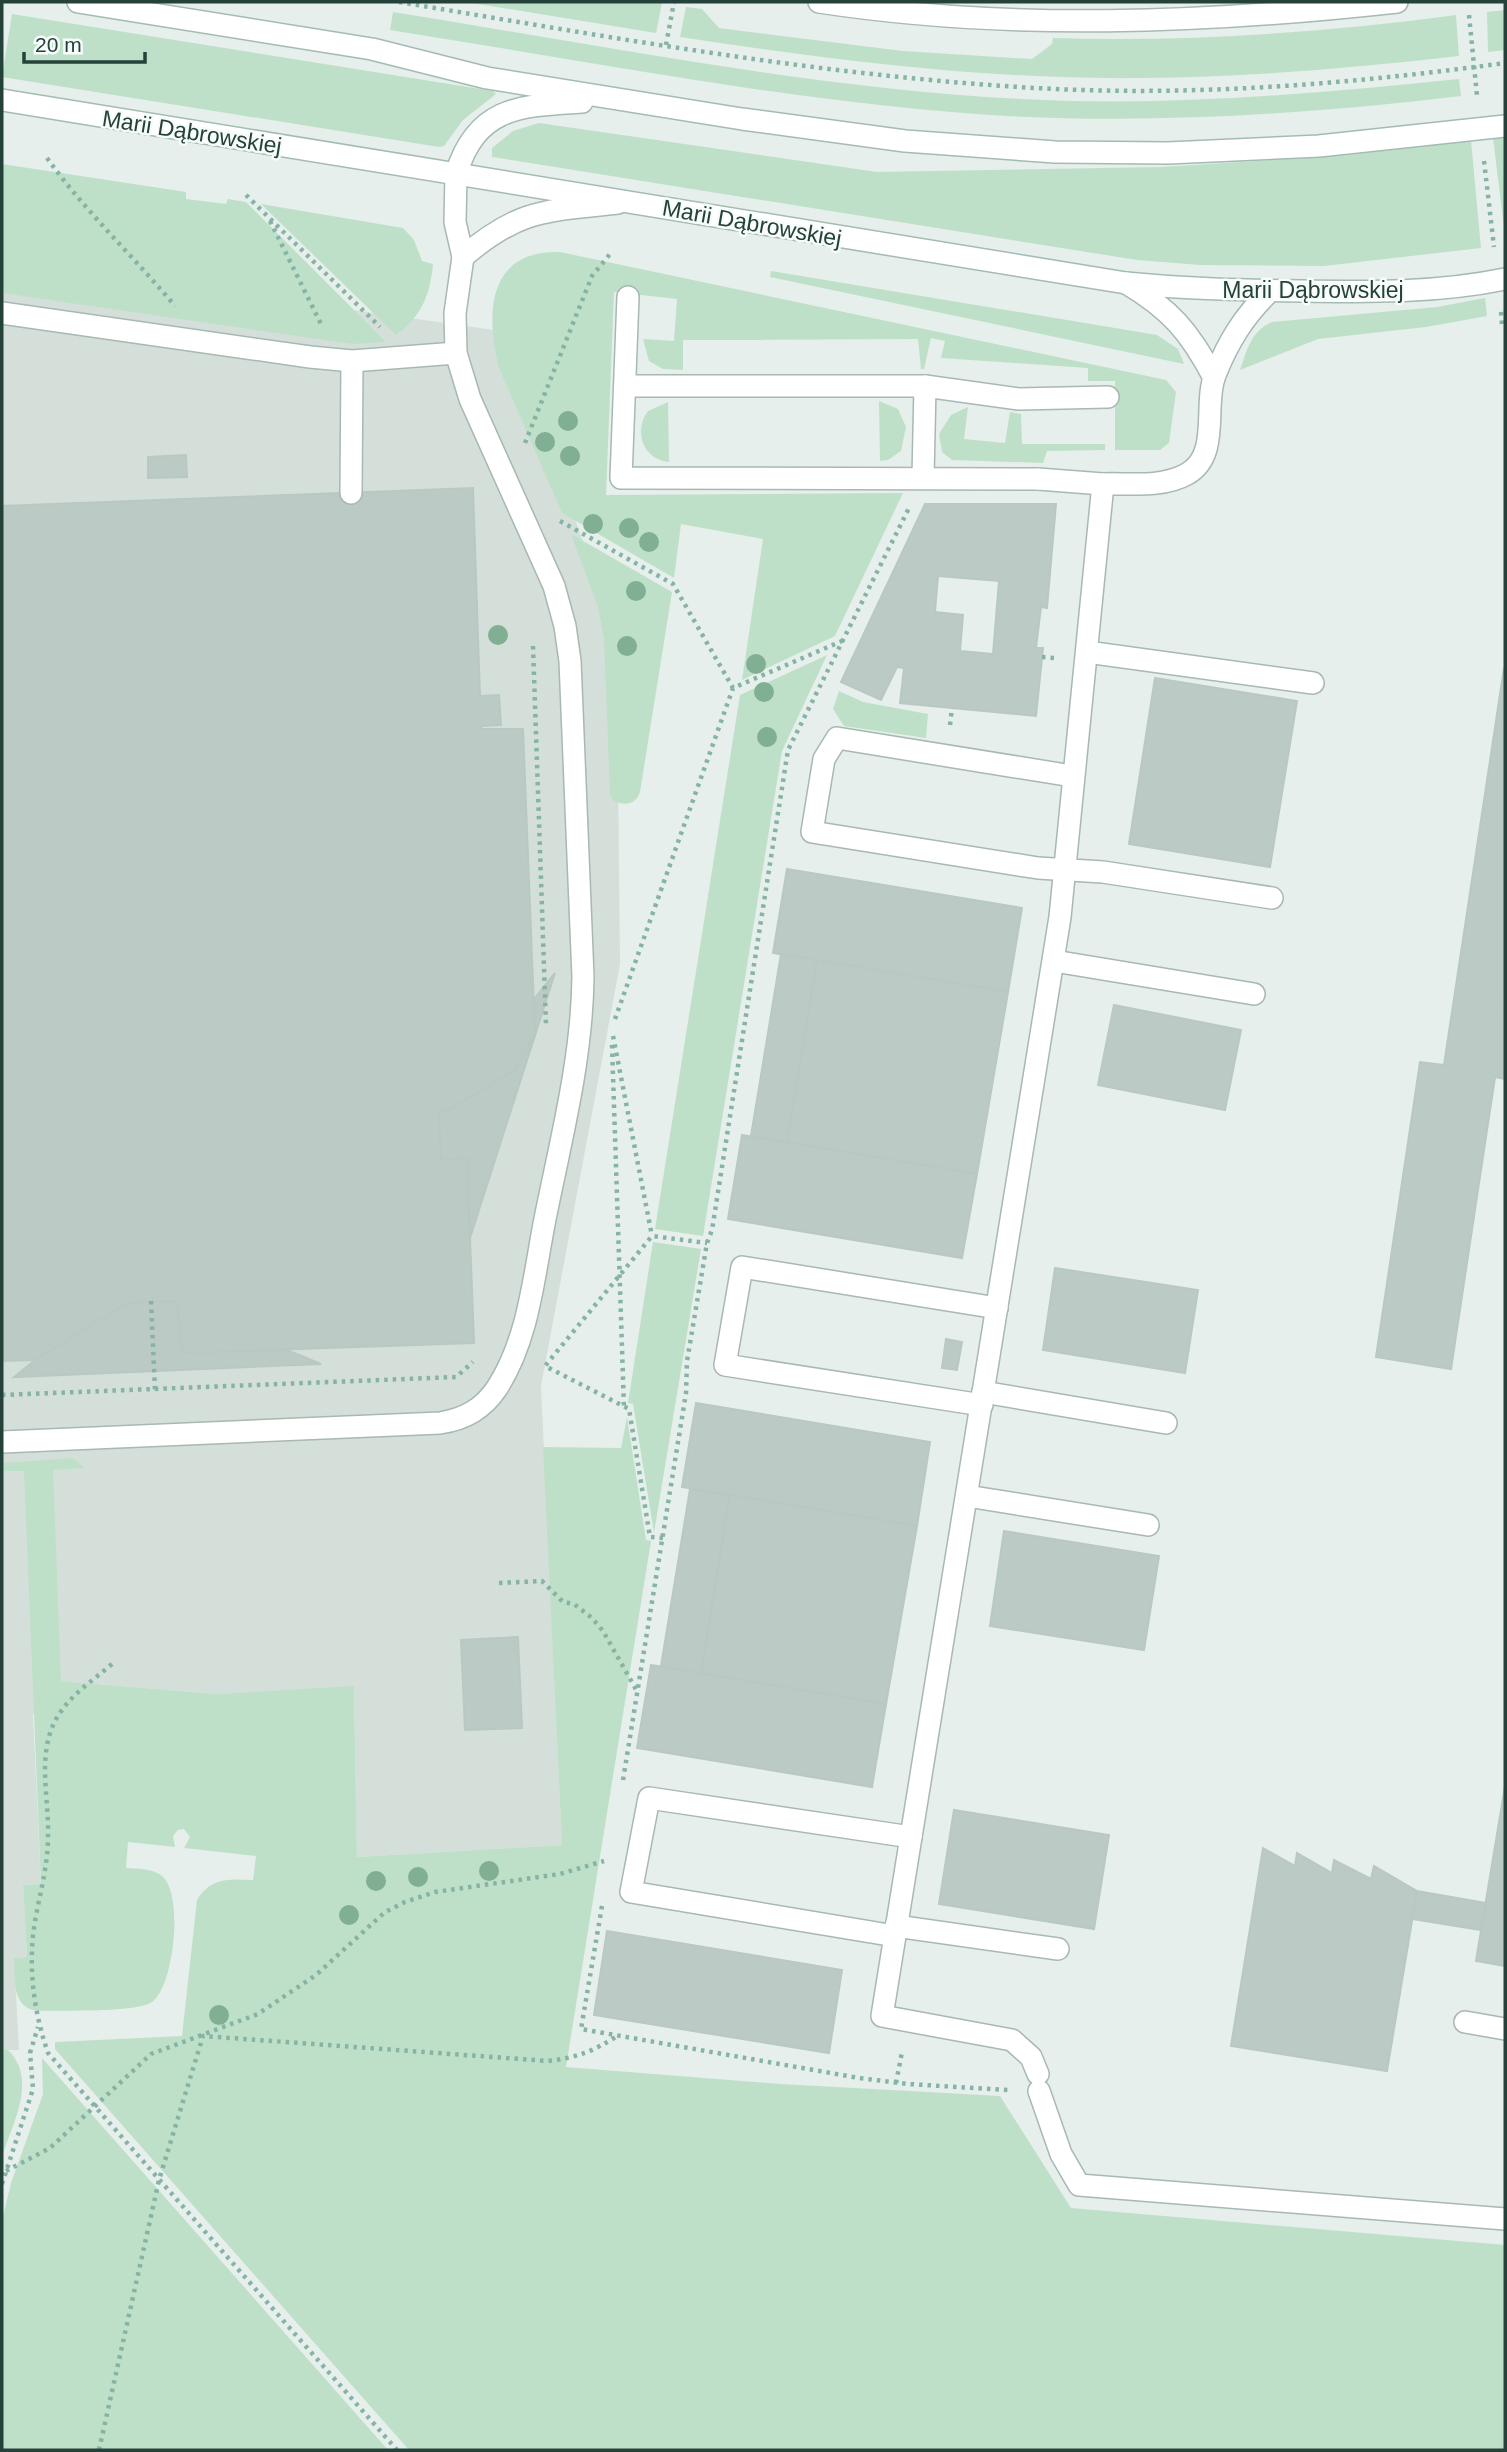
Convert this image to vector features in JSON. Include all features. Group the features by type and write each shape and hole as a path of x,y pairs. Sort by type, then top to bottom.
{"street":[{"path":"78,2 372,49 487,78 877,138 1055,152 1235,151 1379,141 1505,126"},
{"path":"819,2 987,18 1130,22 1198,11 1396,2"},
{"name":"Marii Dąbrowskiej","path":"2,100 1126,283 1270,290 1445,290 1505,279"},
{"path":"2,1442 440,1423 464,1417 481,1407 497,1388 514,1356 528,1308 581,1028 583,977 570,661 565,626 554,586 470,399 456,353 455,313 463,257 455,222 456,174 472,137 480,127 499,115 538,105 622,100"},
{"path":"463,257 489,234 528,215 625,202"},
{"path":"1126,283 1170,313 1192,338 1214,378"},
{"path":"628,297 621,478 923,477 1038,479 1102,484 1160,483 1182,476 1198,465 1207,442 1214,378 1237,327 1270,290"},
{"path":"2,313 345,360 456,353"},
{"path":"345,360 351,493"},
{"path":"625,386 925,386 1019,399 1108,397"},
{"path":"923,477 925,386"},
{"path":"1102,484 1087,652 1072,776 1066,870 1054,961 882,2016 1012,2040 1031,2057 1061,2154 1079,2185 1505,2219"},
{"path":"1087,652 1313,683"},
{"path":"1072,776 837,738 824,759 812,832 1272,898"},
{"path":"1054,961 1254,994"},
{"path":"997,1308 742,1268 725,1365 1166,1423"},
{"path":"967,1496 1148,1525"},
{"path":"911,1838 649,1798 631,1892 895,1931 1058,1949"},
{"path":"1465,2022 1505,2029"}],"path":[{"path":"399,2 666,46 901,78 1038,89 1212,90 1505,63"},
{"path":"666,46 674,2"},
{"path":"1469,15 1477,96"},
{"path":"1483,152 1494,247"},
{"path":"47,159 74,194 121,243 206,342"},
{"path":"246,195 384,331"},
{"path":"268,217 345,360"},
{"path":"524,446 592,276 610,254"},
{"path":"623,1783 707,1243 712,1230 788,750 913,501"},
{"path":"553,517 673,584 733,688"},
{"path":"533,641 546,1031"},
{"path":"625,1408 612,1028 733,688 843,641"},
{"path":"612,1028 652,1236 545,1366 629,1409 650,1537 663,1538"},
{"path":"652,1236 707,1243"},
{"path":"151,1301 155,1390"},
{"path":"2,1395 456,1377 476,1359"},
{"path":"499,1583 542,1581 563,1602 574,1604 592,1618 603,1631 638,1693"},
{"path":"112,1664 74,1693 51,1732 43,1772 48,1847 31,1960 39,2026 48,2053 397,2450"},
{"path":"6,2171 50,2148 151,2054 258,2014 295,1991 385,1912 405,1902 435,1892 560,1874 610,1860 608,1873"},
{"path":"603,1899 581,2029 897,2079 1012,2090"},
{"path":"2,2185 33,2090 30,2053 39,2026"},
{"path":"203,2036 548,2061 574,2059 593,2052 618,2036"},
{"path":"99,2450 159,2179 203,2036"}],"shaded area":[{"path":"2,260 508,332 606,606 617,674 620,964 541,1386 562,1845 357,1857 354,1687 216,1694 61,1681 33,1715 41,1884 23,1885 27,1957 14,1958 19,2050 2,2050"}],"green space":[{"path":"466,2 656,2 662,3 656,33"},
{"path":"686,7 702,9 719,28 903,51 1032,59 1052,44 1053,38 1154,39 1255,35 1456,15 1459,56 1222,76 1027,76 853,61 680,37"},
{"path":"1505,10 1505,50 1488,52 1487,12"},
{"path":"393,12 731,68 901,90 987,97 1072,101 1169,101 1459,79 1461,96 1348,108 1178,118 1064,118 930,110 775,92 390,30"},
{"path":"12,14 493,91 496,94 463,120 444,146 439,147 2,77"},
{"path":"539,123 877,172 1161,167 1349,155 1471,140 1481,248 1324,266 1200,265 1137,260 492,157 492,148 513,131"},
{"path":"1505,136 1505,235 1493,138"},
{"path":"2,164 186,192 186,199 226,204 228,199 246,202 386,342 352,344 2,293"},
{"path":"261,204 403,228 414,240 422,261 433,264 430,286 418,312 396,335"},
{"path":"560,252 1166,380 1176,392 1169,443 1160,450 1115,450 1115,381 1088,381 1088,368 941,358 945,341 931,338 924,369 921,369 918,339 683,340 683,370 663,369 649,361 643,339 674,341 677,299 614,292 606,495 903,493 835,636 742,680 763,539 681,524 674,578 562,513 499,368 492,326 497,288 505,273 518,261 536,254"},
{"path":"771,271 1157,335 1178,349 1184,364 770,277"},
{"path":"1485,298 1487,316 1426,327 1318,339 1240,370 1254,336 1272,322 1437,307"},
{"path":"879,401 898,409 906,427 901,451 888,460 880,461"},
{"path":"668,402 669,462 653,456 643,443 641,435 641,427 648,411"},
{"path":"968,407 964,439 1005,443 1010,412 1021,414 1022,444 1105,444 1105,450 1047,451 1043,463 952,460 942,452 939,434 951,415"},
{"path":"571,534 672,592 640,792 636,800 630,803 614,801 610,795 604,639 598,607"},
{"path":"827,655 782,751 703,1236 655,1229 740,695"},
{"path":"839,691 863,702 928,714 926,738 844,726 833,709"},
{"path":"653,1242 701,1249 654,1533 633,1404 628,1403"},
{"path":"627,1417 646,1540 651,1541 566,2067 781,2084 1000,2096 1071,2208 1505,2245 1505,2450 409,2450 55,2049 55,2042 182,2036 197,1900 202,1892 215,1883 253,1880 256,1856 184,1848 190,1837 184,1829 178,1830 173,1836 175,1847 128,1842 126,1868 158,1873 169,1886 173,1901 174,1940 166,1979 160,1993 152,2002 143,2006 98,2010 40,2011 24,2005 19,1999 15,1984 14,1958 27,1957 23,1885 41,1884 24,1471 2,1471 2,1463 73,1458 85,1468 53,1470 61,1681 216,1694 354,1686 357,1857 562,1845 543,1447 621,1448"},
{"path":"2,2050 8,2050 17,2062 22,2088 17,2116 2,2157"},
{"path":"42,2058 388,2450 2,2450 2,2221 11,2183 43,2094"}],"building":[{"path":"186,455 187,477 148,478 148,457"},
{"path":"473,488 480,696 499,695 501,725 482,726 481,729 523,729 535,1034 514,1071 450,1109 439,1111 441,1160 467,1158 474,1343 182,1353 177,1302 151,1301 126,1304 35,1360 2,1361 2,506"},
{"path":"925,504 1056,504 1047,608 1041,607 1036,648 1043,648 1036,716 900,703 904,668 897,667 881,700 841,682","holes":["938,576 999,581 993,654 960,651 963,615 935,612"]},
{"path":"1504,668 1505,1079 1495,1077 1451,1369 1376,1357 1420,1062 1444,1065"},
{"path":"1155,678 1297,701 1270,867 1129,844"},
{"path":"787,869 1022,908 1008,992 773,953"},
{"path":"781,954 817,960 787,1142 751,1136"},
{"path":"817,960 1008,992 977,1174 787,1142"},
{"path":"555,973 470,1238 467,1158 441,1160 439,1111 450,1109 514,1071 535,1034 534,999"},
{"path":"1114,1005 1241,1030 1225,1110 1098,1085"},
{"path":"742,1135 977,1174 962,1258 728,1219"},
{"path":"1055,1268 1198,1290 1185,1373 1043,1350"},
{"path":"177,1302 182,1353 287,1350 321,1364 14,1377 35,1360 126,1304"},
{"path":"946,1339 962,1342 957,1370 942,1368"},
{"path":"696,1403 930,1442 917,1526 682,1487"},
{"path":"690,1489 730,1495 701,1673 661,1666"},
{"path":"730,1495 917,1526 886,1704 701,1673"},
{"path":"1004,1531 1159,1556 1144,1650 990,1626"},
{"path":"518,1637 522,1728 465,1730 461,1640"},
{"path":"651,1665 886,1704 872,1787 637,1748"},
{"path":"1505,1786 1505,1966 1476,1961"},
{"path":"954,1810 1109,1835 1094,1929 939,1904"},
{"path":"1263,1848 1295,1866 1297,1853 1332,1873 1334,1860 1371,1879 1374,1866 1417,1891 1387,2071 1231,2046"},
{"path":"1417,1891 1486,1903 1481,1930 1412,1919"},
{"path":"607,1931 842,1970 829,2053 594,2015"}]}
